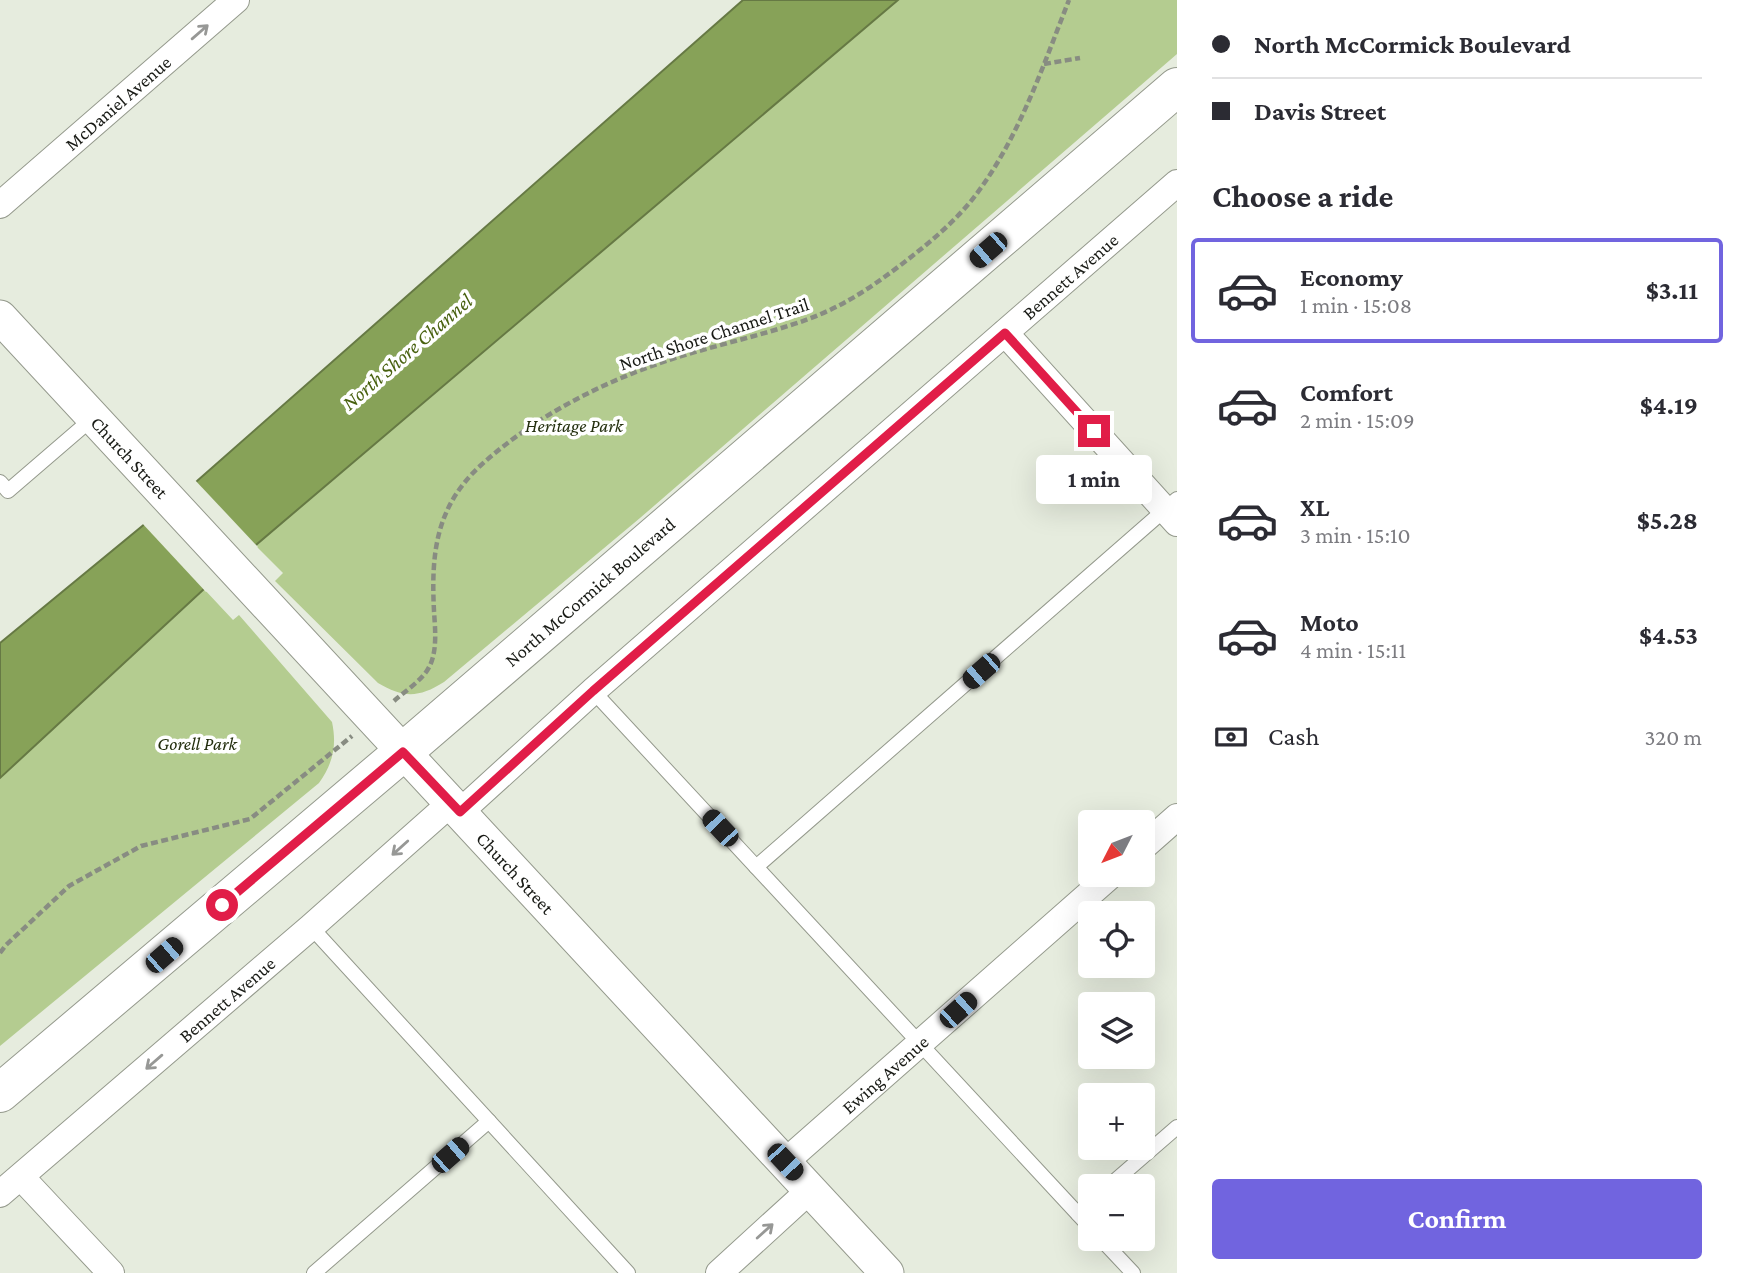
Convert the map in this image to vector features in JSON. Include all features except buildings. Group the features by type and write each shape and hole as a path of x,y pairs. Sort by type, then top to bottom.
{"main road":[{"name":"North McCormick Boulevard","path":"0,1093 403,752 1177,87"}],"street":[{"name":"McDaniel Avenue","path":"0,205 236,0"},
{"name":"Bennett Avenue","path":"0,1194 311,927 593,691 1177,183"},
{"name":"Church Street","path":"0,317 887,1273"},
{"path":"1005,333 1173,511"},
{"path":"1155,836 1177,817"},
{"name":"Ewing Avenue","path":"785,1162 1097,887"},
{"path":"21,1177 111,1273"},
{"path":"719,1273 810,1190"}],"lane":[{"path":"0,482 8,491 94,417"},
{"path":"756,867 1173,511"},
{"path":"593,691 1077,1214"},
{"path":"311,927 628,1273"},
{"path":"314,1273 489,1121"},
{"path":"1123,1174 1177,1127"},
{"path":"1112,1251 1133,1273"}],"path":[{"name":"North Shore Channel Trail","path":"403,694 429,668 436,636 434,563 437,537 447,508 459,487 479,467 533,425 612,381 668,360 792,325 855,298 926,245 975,195 1018,125 1069,0"},
{"path":"1044,64 1080,58"},
{"path":"0,953 6,944 69,886 141,846 250,819 334,751"}],"green space":[{"name":"Heritage Park","path":"898,0 1177,0 1177,54 640,518 444,682 427,691 411,694 395,691 378,683 275,581 283,573 255,545"},
{"name":"Gorell Park","path":"204,589 233,620 239,615 332,722 334,747 328,768 319,783 0,1046 0,778"}],"water":[{"name":"North Shore Channel","path":"743,0 898,0 204,589 0,778 0,643 197,481"}],"pier":[{"path":"194,479 258,547 206,592 141,522"}],"route":[{"path":"222,905 403,752 460,812 593,691 1005,333 1094,431"}]}
